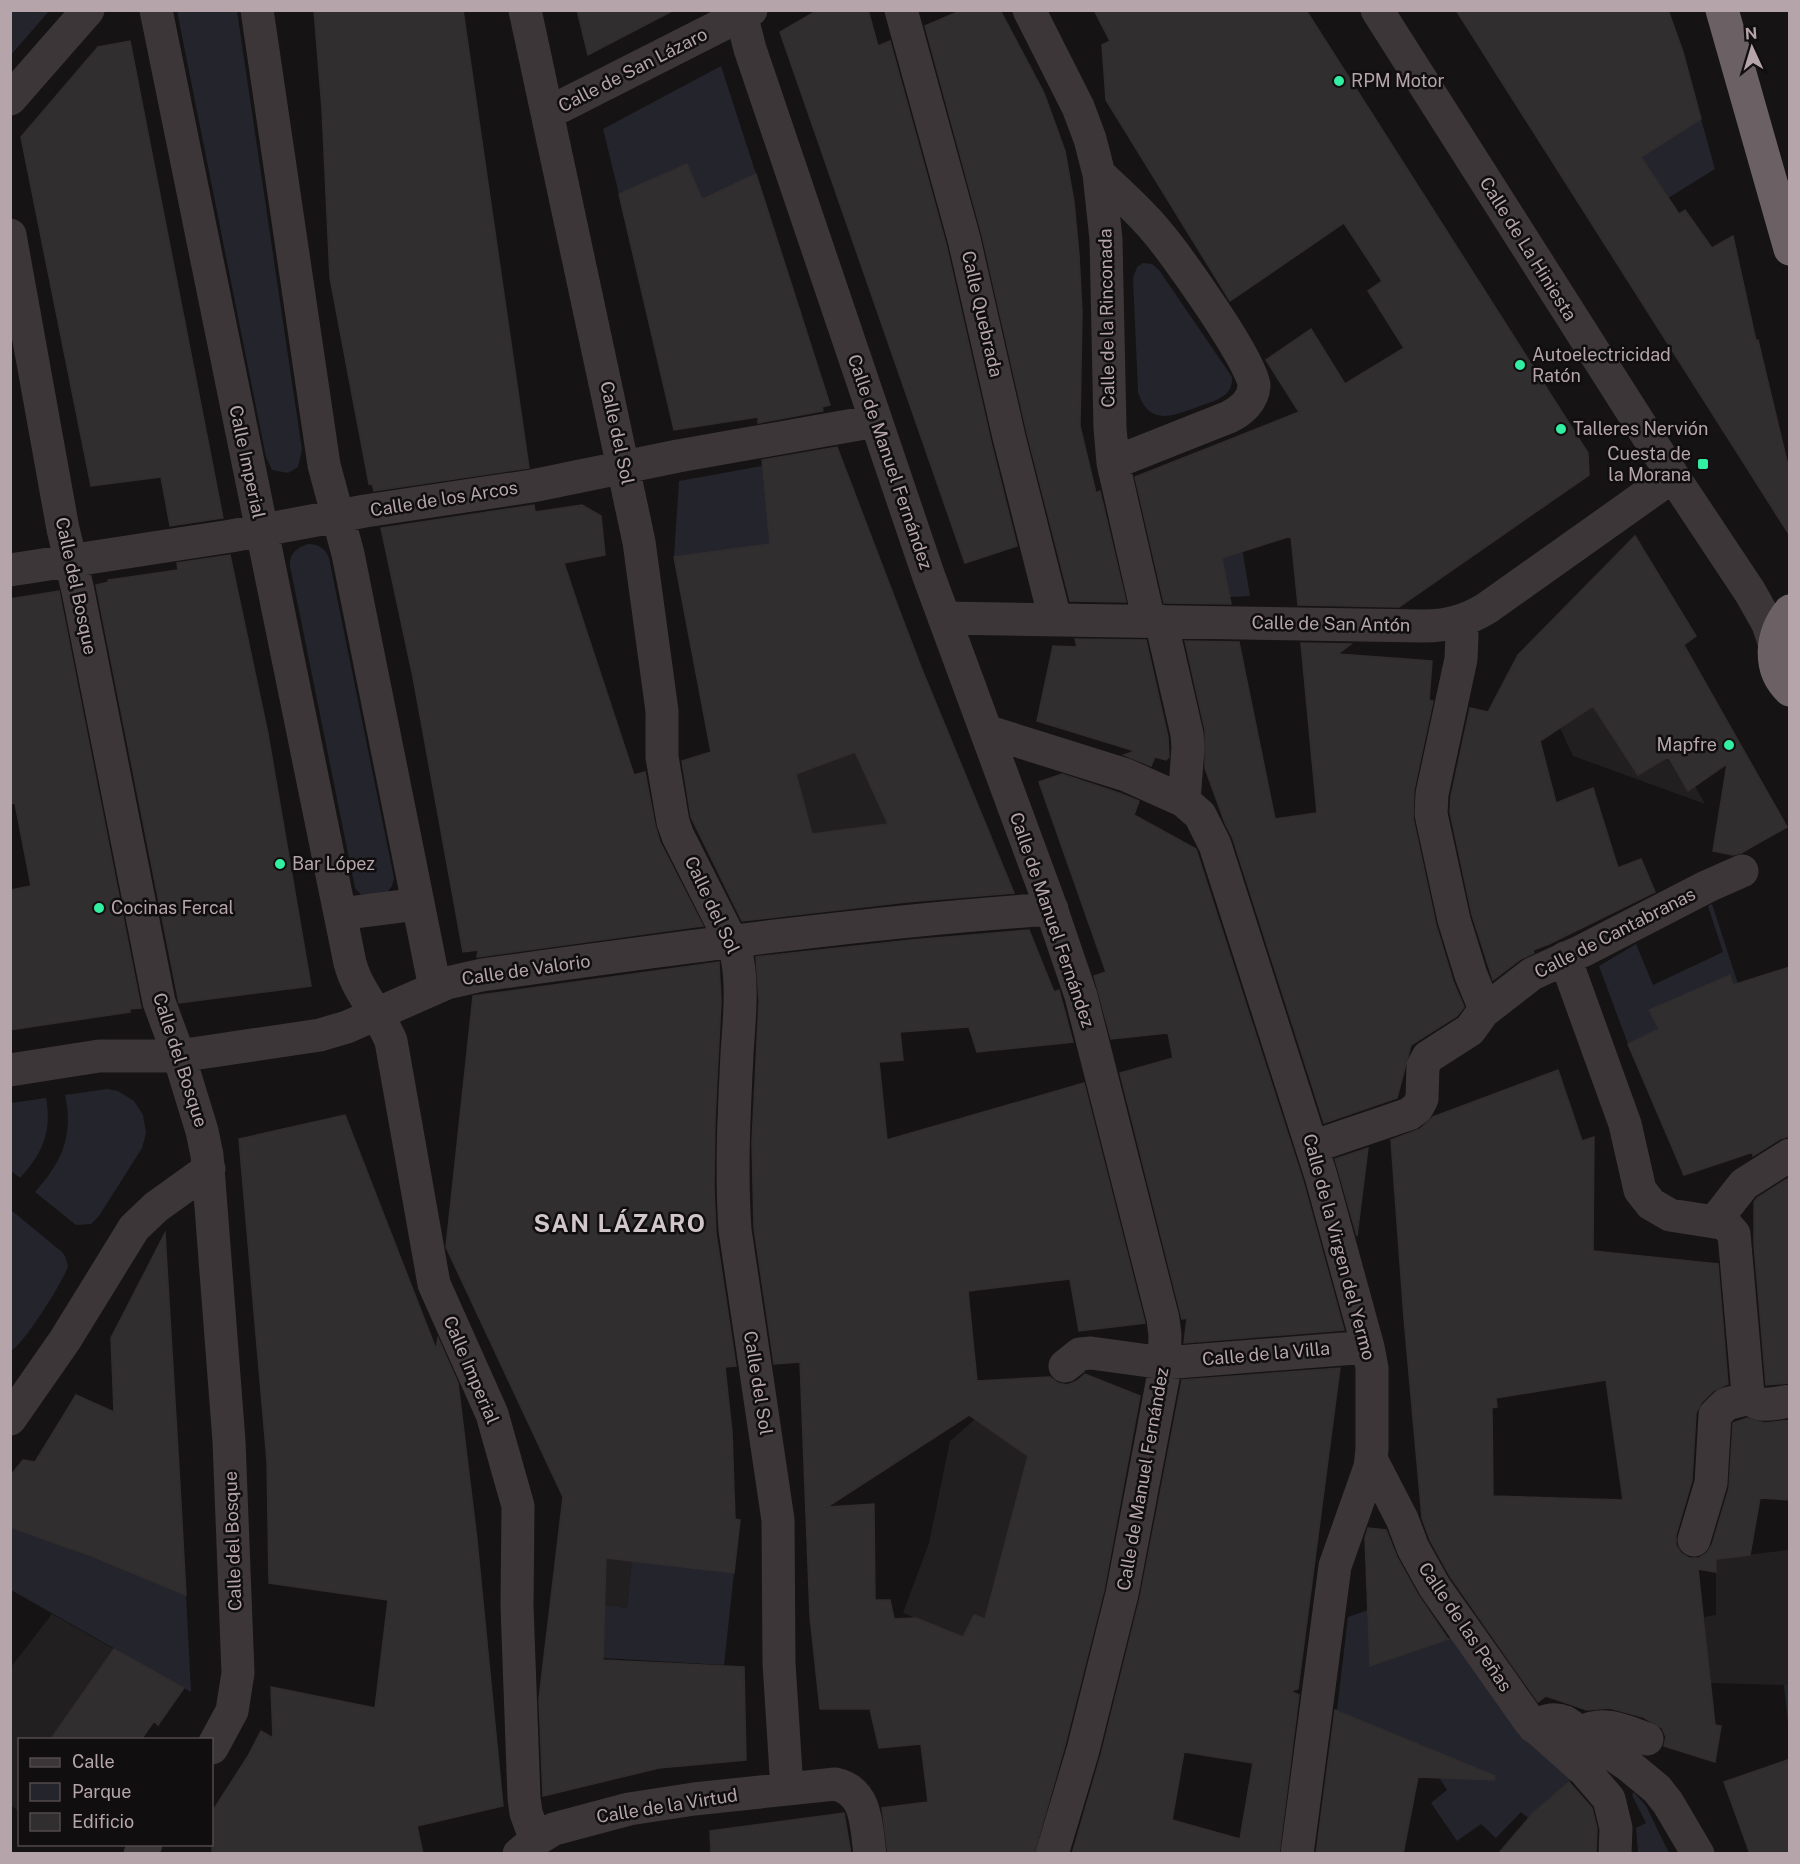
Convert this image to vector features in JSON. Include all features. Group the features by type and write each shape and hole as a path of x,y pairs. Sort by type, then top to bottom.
{"highway":[{"path":"1722,10 1790,249"},
{"path":"1790,612 1778,630 1774,642 1774,657 1778,673 1790,690"}],"street":[{"path":"10,99 88,10"},
{"name":"Calle Imperial","path":"156,10 353,974 358,986 387,1031 394,1052 426,1249 435,1289 492,1414 518,1506 517,1606 527,1847"},
{"path":"257,10 321,448 346,549 435,988"},
{"name":"Calle del Sol","path":"525,10 625,467 639,542 662,711 662,757 673,822 732,942 739,964 739,1020 732,1157 733,1205 778,1520 779,1663 787,1789"},
{"name":"Calle Quebrada","path":"901,10 964,239 1054,619"},
{"name":"Calle de la Rinconada","path":"1029,10 1078,107 1099,174 1106,239 1113,463 1155,621"},
{"name":"Calle de La Hiniesta","path":"1377,10 1673,476 1740,576 1768,624 1774,642"},
{"name":"Calle de San Lázaro","path":"548,113 744,12"},
{"name":"Calle de Manuel Fernández","path":"744,12 750,49 876,421 944,618 1052,909 1087,1016 1163,1319 1164,1363 1160,1400 1120,1604 1083,1750 1053,1854"},
{"name":"Calle de la Rinconada","path":"1099,174 1148,221 1177,257 1246,362 1254,386 1246,405 1229,417 1113,463"},
{"name":"Calle del Bosque","path":"10,235 63,529 78,591 159,1002 180,1056 202,1131 209,1169 229,1441 238,1673 232,1711 213,1746"},
{"name":"Calle de los Arcos","path":"10,570 532,486 876,421"},
{"name":"Calle de San Antón","path":"944,618 1443,626 1460,622 1487,608 1673,476"},
{"name":"Calle de La Hiniesta","path":"1740,576 1760,593 1790,602"},
{"path":"1155,621 1187,734 1184,801"},
{"path":"1460,622 1461,659 1431,806 1442,870 1454,920 1485,1009"},
{"name":"Calle de la Virgen del Yermo","path":"986,731 1126,775 1184,801 1200,815 1212,837 1312,1148 1368,1347 1372,1368 1371,1459 1335,1566 1297,1854"},
{"name":"Calle de Cantabranas","path":"1312,1148 1408,1114 1417,1108 1423,1096 1425,1061 1470,1030 1485,1009 1532,974 1707,886 1742,871"},
{"path":"340,914 418,904"},
{"name":"Calle de Valorio","path":"10,1070 99,1056 180,1056 320,1035 334,1032 452,981 482,975 732,942 940,918 1052,909"},
{"path":"1565,958 1625,1124 1640,1190 1651,1204 1670,1215 1714,1221 1726,1225 1734,1234 1750,1398"},
{"path":"1714,1221 1738,1189 1790,1155"},
{"path":"10,1419 65,1340 134,1228 156,1207 209,1169"},
{"name":"Calle de la Villa","path":"1065,1366 1080,1354 1091,1353 1164,1363 1368,1347"},
{"path":"1694,1540 1711,1483 1715,1415 1726,1404 1750,1398 1759,1404 1790,1401"},
{"name":"Calle de las Peñas","path":"1371,1459 1402,1519 1413,1548 1434,1586 1534,1727 1585,1771 1609,1799 1616,1828 1615,1854"},
{"path":"1534,1727 1543,1721 1558,1719 1582,1732 1657,1789 1668,1803 1698,1854"},
{"path":"1582,1732 1597,1726 1610,1727 1647,1739"},
{"path":"787,1789 835,1784 844,1786 853,1792 863,1808 870,1854"},
{"name":"Calle de la Virtud","path":"527,1847 564,1826 629,1809 787,1789"}],"shaded area":[{"path":"1594,705 1639,775 1667,758 1688,791 1695,786 1705,804 1573,756 1560,728"},
{"path":"855,751 905,777 897,845 866,827 812,834 796,774"},
{"path":"975,1419 1028,1456 985,1619 974,1615 963,1637 903,1613 929,1543 950,1441"},
{"path":"608,1534 635,1537 627,1608 601,1605"},
{"path":"1716,1548 1730,1557 1789,1550 1789,1683 1784,1685 1710,1683 1704,1617 1716,1615"},
{"path":"52,1614 114,1649 51,1738 18,1738 18,1811 11,1805 10,1737 13,1734 10,1732 11,1667"}],"green space":[{"path":"10,11 49,11 11,55"},
{"path":"177,11 237,11 302,450 298,467 288,473 272,470 266,457"},
{"path":"721,66 756,174 702,198 687,164 619,194 603,129"},
{"path":"1701,119 1715,169 1602,239 1574,196"},
{"path":"1143,263 1152,264 1159,270 1232,377 1229,390 1220,398 1181,413 1164,416 1149,411 1143,403 1138,392 1133,278 1137,267"},
{"path":"762,466 770,544 674,557 679,481"},
{"path":"1236,512 1250,596 1230,597 1214,519"},
{"path":"308,544 321,547 329,558 394,878 386,894 361,895 355,888 290,566 294,552"},
{"path":"1712,904 1738,984 1678,1008 1672,1000 1649,1010 1659,1029 1628,1044 1599,966 1636,944 1653,985 1723,952 1708,906"},
{"path":"107,1089 118,1091 134,1101 143,1115 146,1133 142,1148 99,1216 91,1224 76,1225 35,1192 52,1170 64,1147 68,1123 65,1095"},
{"path":"46,1098 48,1121 44,1141 35,1160 20,1178 11,1171 11,1103"},
{"path":"11,1210 62,1252 68,1266 42,1312 25,1337 11,1351"},
{"path":"10,1525 186,1595 191,1692 11,1590"},
{"path":"632,1561 734,1573 724,1665 603,1658 604,1605 627,1608"},
{"path":"1368,1610 1370,1665 1451,1637 1573,1778 1528,1818 1521,1812 1496,1838 1481,1824 1457,1841 1431,1803 1447,1790 1438,1776 1439,1753 1337,1710 1348,1617"},
{"path":"1789,1683 1790,1723 1788,1723 1784,1685"},
{"path":"1634,1792 1646,1806 1669,1853 1638,1853 1636,1828 1646,1823 1632,1795"}],"building":[{"path":"314,10 463,10 529,468 374,491 372,483 369,484 330,278 322,109"},
{"path":"577,10 674,10 588,55"},
{"path":"818,10 868,10 878,46 890,41 946,244 1017,546 965,563 780,32"},
{"path":"962,10 1000,10 1044,93 1065,151 1074,202 1079,255 1082,312 1080,426 1096,493 1100,491 1126,602 1070,601 1027,433 982,235 925,26"},
{"path":"1094,10 1306,10 1588,453 1589,475 1399,607 1298,605 1291,536 1222,558 1231,604 1164,603 1135,477 1299,412 1266,360 1311,329 1345,384 1404,348 1368,291 1382,281 1344,223 1230,301 1106,100 1102,45 1110,41"},
{"path":"1456,10 1668,10 1683,52 1701,119 1641,157 1679,214 1685,210 1712,248 1733,236 1756,341 1758,340 1790,474 1790,536"},
{"path":"130,41 223,518 170,526 161,477 91,486 21,137 98,47"},
{"path":"687,164 702,199 756,174 830,405 822,407 823,411 758,423 758,417 674,430 619,194"},
{"path":"837,447 921,667 1014,893 907,902 742,921 691,817 682,761 711,752 674,557 770,544 762,460","holes":["855,752 888,824 812,834 796,774"]},
{"path":"534,505 535,512 582,505 601,516 605,555 564,563 634,775 645,772 660,842 703,926 477,957 478,950 463,952 413,677 381,528"},
{"path":"1635,536 1696,636 1684,645 1787,827 1741,853 1733,855 1713,851 1727,764 1688,791 1668,757 1638,775 1593,706 1540,741 1556,803 1593,788 1618,868 1641,859 1655,892 1533,950 1534,953 1521,959 1493,980 1472,915 1450,812 1451,796 1470,708 1488,712 1518,655"},
{"path":"230,555 268,734 311,986 179,1003 96,585 109,582 108,580 178,570 177,563"},
{"path":"59,591 141,1008 130,1009 130,1012 10,1030 10,890 31,886 15,803 10,804 10,599"},
{"path":"1075,639 1146,640 1168,737 1169,757 1166,760 1155,757 1151,766 1124,755 1135,751 1037,721 1053,646 1077,647"},
{"path":"1185,641 1239,642 1275,819 1317,813 1301,643 1351,644 1338,654 1432,661 1429,700 1433,701 1414,790 1413,818 1436,925 1453,981 1464,1007 1457,1016 1411,1045 1397,1098 1324,1123 1233,839 1205,768 1205,730"},
{"path":"1062,774 1139,801 1134,815 1196,849 1303,1181 1344,1330 1184,1343 1187,1318 1182,1319 1120,1073 1173,1058 1168,1033 1111,1039 1094,976 1106,972 1039,782"},
{"path":"1029,930 1054,992 1059,990 1073,1042 977,1052 969,1027 900,1032 903,1060 879,1062 887,1140 1084,1083 1145,1323 1079,1331 1070,1279 968,1291 977,1381 1050,1377 1058,1383 1067,1385 1077,1381 1085,1374 1140,1396 1104,1590 1065,1745 1034,1854 888,1854 882,1808 928,1802 921,1744 879,1748 870,1709 820,1709 810,1616 800,1362 774,1364 754,1228 752,1142 759,1001 756,957","holes":["969,1415 1028,1456 985,1619 974,1615 963,1637 916,1618 894,1619 890,1600 875,1600 874,1504 827,1507"]},
{"path":"719,962 721,1001 714,1186 716,1233 736,1366 725,1367 732,1432 735,1519 740,1520 734,1573 606,1558 603,1660 744,1667 746,1760 659,1768 543,1796 539,1699 563,1497 446,1247 473,996"},
{"path":"1790,967 1790,1136 1780,1139 1753,1156 1753,1152 1684,1175 1628,1044 1659,1029 1649,1010 1730,975 1733,985"},
{"path":"1558,1070 1582,1141 1594,1137 1593,1251 1718,1264 1728,1384 1713,1391 1702,1402 1696,1413 1692,1480 1676,1535 1676,1545 1681,1553 1689,1558 1699,1558 1707,1553 1712,1545 1729,1488 1733,1423 1747,1418 1765,1423 1790,1420 1790,1500 1760,1498 1750,1555 1716,1559 1716,1572 1698,1569 1715,1725 1721,1726 1715,1762 1664,1746 1666,1737 1662,1728 1643,1717 1609,1708 1587,1710 1546,1696 1538,1702 1450,1576 1430,1540 1422,1518 1391,1140 1420,1129 1433,1117","holes":["1606,1380 1623,1500 1493,1496 1492,1408 1497,1407 1496,1398"]},
{"path":"345,1115 436,1349 438,1338 458,1383 477,1540 503,1806 417,1826 423,1854 212,1854 213,1810 248,1756 261,1731 273,1738 271,1687 375,1708 388,1600 269,1583 267,1461 239,1139"},
{"path":"1368,1148 1357,1236 1335,1159"},
{"path":"1790,1177 1790,1383 1766,1385 1754,1244 1754,1202"},
{"path":"165,1233 186,1595 88,1555 10,1527 10,1476 23,1460 35,1462 76,1395 114,1412 111,1338"},
{"path":"1340,1368 1298,1689 1290,1691 1299,1695 1279,1854 1072,1854 1101,1755 1140,1598 1182,1380","holes":["1184,1752 1253,1763 1240,1839 1172,1820"]},
{"path":"1368,1528 1386,1530 1397,1557 1418,1595 1448,1639 1370,1666 1365,1538"},
{"path":"114,1649 184,1688 158,1725 154,1721 142,1738 51,1738"},
{"path":"1335,1710 1495,1776 1494,1780 1418,1777 1403,1854 1316,1854"},
{"path":"1790,1759 1790,1854 1750,1854 1724,1782"},
{"path":"1569,1782 1592,1808 1597,1828 1596,1854 1498,1854 1533,1813"},
{"path":"844,1813 851,1854 711,1854 710,1831"}],"place":[{"name":"RPM Motor","path":"1339,81"},
{"name":"Autoelectricidad Ratón","path":"1520,365"},
{"name":"Talleres Nervión","path":"1561,429"},
{"name":"Cuesta de la Morana","path":"1703,464"},
{"name":"Mapfre","path":"1729,745"},
{"name":"Bar López","path":"280,864"},
{"name":"Cocinas Fercal","path":"99,908"}],"district":[{"name":"SAN LÁZARO","path":"620,1224"}]}
